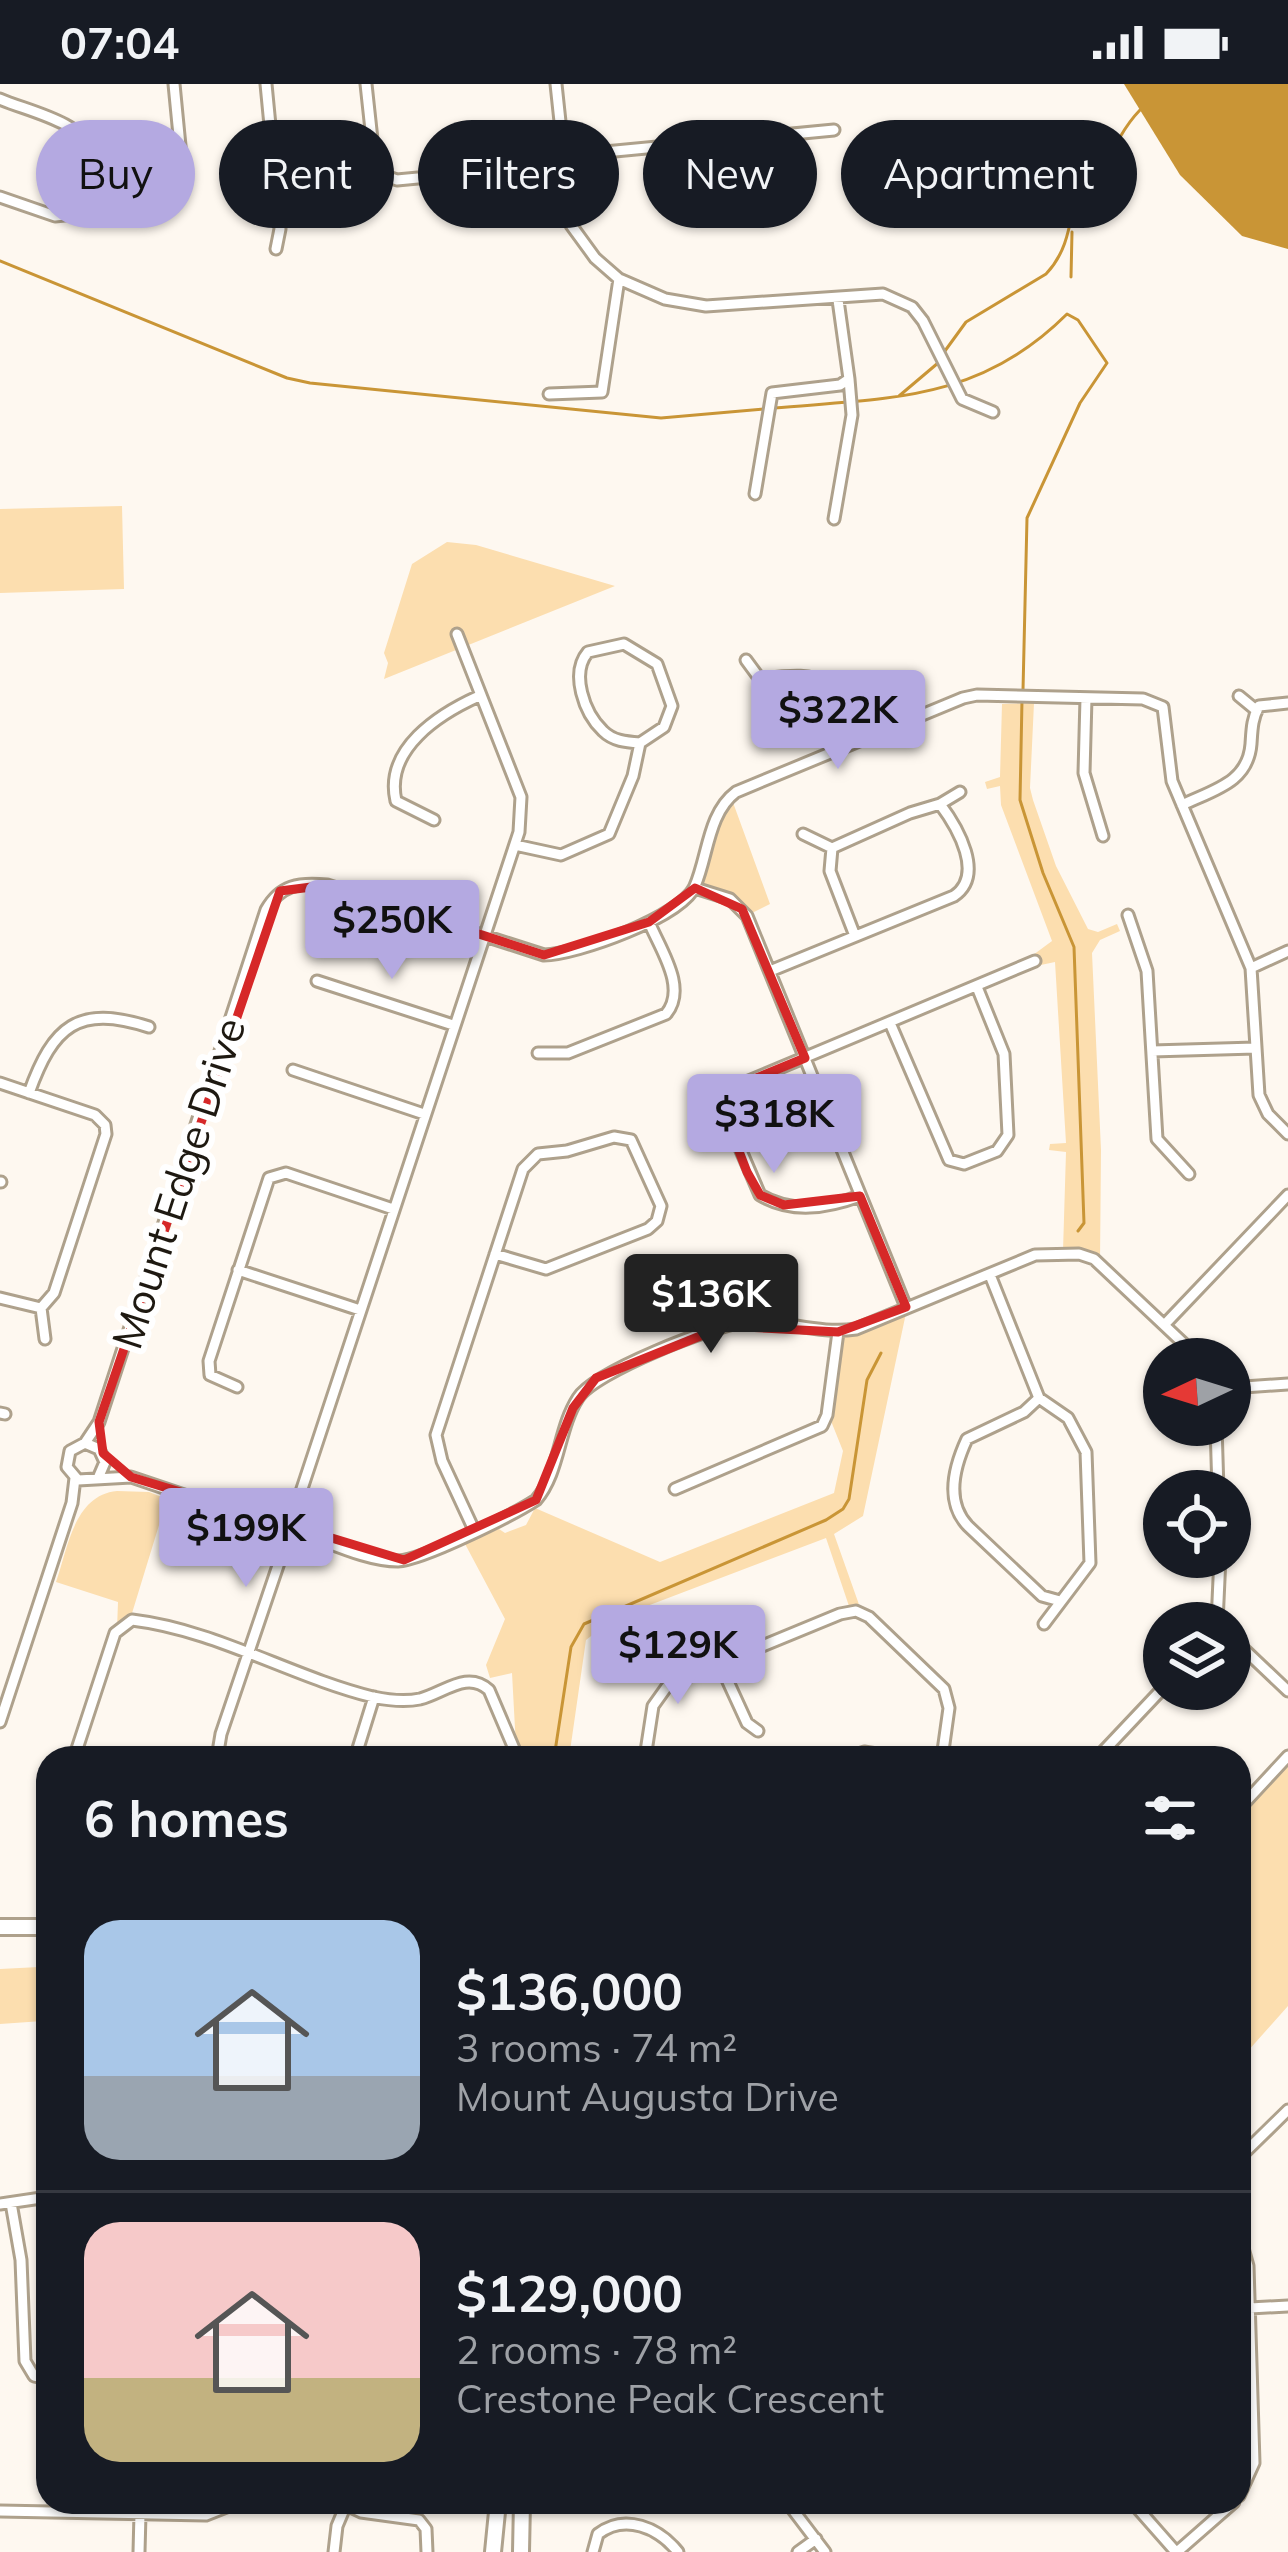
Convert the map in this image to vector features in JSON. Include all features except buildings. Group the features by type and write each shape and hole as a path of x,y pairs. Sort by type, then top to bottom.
{"street":[{"path":"174,84 177,120"},
{"path":"266,84 280,229 276,249"},
{"path":"366,84 374,158 382,175 398,180 418,178"},
{"path":"556,84 560,120"},
{"path":"0,99 51,120"},
{"path":"619,151 834,130"},
{"path":"0,197 36,210"},
{"path":"572,228 619,279 665,299 741,306 830,296 838,300 868,293 901,301 923,321 956,392 968,404 993,412"},
{"path":"549,394 602,392 619,279"},
{"path":"834,519 852,415 838,300"},
{"path":"755,494 772,393 840,385 849,379"},
{"path":"292,1519 522,819 521,797 457,634"},
{"path":"515,845 561,855 609,834 633,776 640,743 670,718 673,706 657,664 624,644 598,646 578,668 590,711 604,733 640,743"},
{"path":"746,659 760,679 810,676 820,680 837,694 855,741"},
{"path":"837,694 874,678"},
{"path":"434,820 396,801 398,770 418,734 433,720 478,696"},
{"path":"1239,696 1256,710"},
{"path":"483,936 555,955 649,922 685,901 694,888 727,799 755,782 963,698 1150,699 1163,707 1169,770 1251,968 1262,1105 1288,1134"},
{"path":"1086,698 1084,773 1103,836"},
{"path":"1182,805 1240,776 1249,759 1256,710 1266,703 1288,703"},
{"path":"803,834 832,848 960,792"},
{"path":"770,970 954,896 966,886 970,866 940,804"},
{"path":"832,848 830,871 855,936"},
{"name":"Mount Edge Drive","path":"0,1722 72,1503 75,1478 67,1459 74,1448 86,1443 99,1422 266,910 280,891 293,885 326,885 483,936"},
{"path":"694,888 737,904 770,970 906,1307"},
{"path":"1128,915 1147,971 1157,1139 1189,1174"},
{"path":"538,1053 568,1053 666,1014 672,1007 675,986 649,922"},
{"path":"1251,968 1288,951"},
{"path":"860,1196 830,1207 784,1205 760,1195 747,1172 723,1097 732,1088 1035,961"},
{"path":"317,982 453,1025"},
{"path":"890,1022 949,1160 964,1163 998,1151 1008,1135 1005,1061 977,987"},
{"path":"29,1093 49,1045 77,1025 106,1016 149,1027"},
{"path":"1152,1051 1255,1048"},
{"path":"293,1070 424,1114"},
{"path":"0,1083 95,1115 105,1125 106,1134 51,1301 41,1308 0,1298"},
{"path":"474,1530 442,1461 436,1435 495,1254 523,1169 530,1157 614,1137 631,1140 661,1206 648,1228 546,1269 495,1254"},
{"path":"237,1387 208,1370 273,1175 286,1173 393,1209"},
{"path":"1166,1323 1288,1195"},
{"path":"221,1746 287,1539 299,1532 398,1561 423,1555 531,1504 543,1492 573,1408 596,1378 725,1326 766,1322 838,1332 871,1323 1041,1254 1086,1255 1180,1338"},
{"path":"238,1270 360,1310"},
{"path":"990,1275 1040,1399 1068,1418 1086,1452 1090,1563 1044,1624"},
{"path":"41,1308 45,1339"},
{"path":"675,1489 822,1426 838,1332"},
{"path":"1251,1387 1288,1384"},
{"path":"1040,1399 1024,1412 967,1439 957,1466 954,1497 959,1516 968,1526 1042,1596 1060,1600"},
{"name":"Mount Edge Drive","path":"72,1503 94,1478 102,1454 99,1422"},
{"path":"86,1443 131,1477 279,1527"},
{"path":"75,1478 131,1477"},
{"path":"287,1539 279,1527 292,1519"},
{"path":"292,1519 299,1532"},
{"path":"647,1746 652,1706 668,1685 840,1614 863,1614 944,1689 949,1708 944,1746"},
{"path":"78,1746 116,1633 125,1622 142,1621 374,1697 420,1699 466,1681 480,1682 489,1690 513,1746"},
{"path":"1251,1656 1288,1691"},
{"path":"719,1662 747,1723 758,1731"},
{"path":"359,1746 374,1697"},
{"path":"1107,1746 1143,1709"},
{"path":"1251,1796 1288,1756"},
{"path":"5,1929 36,1928"},
{"path":"1251,2146 1288,2110"},
{"path":"36,2199 5,2204 21,2260 26,2361 36,2377"},
{"path":"1251,2308 1288,2306"},
{"path":"1251,2436 1251,2469"},
{"path":"0,2512 36,2513"},
{"path":"139,2552 140,2514 211,2514"},
{"path":"334,2552 341,2514"},
{"path":"390,2514 419,2520 426,2529 427,2552"},
{"path":"493,2552 497,2514"},
{"path":"521,2552 522,2514"},
{"path":"796,2514 825,2552"},
{"path":"1143,2514 1177,2552 1220,2514"},
{"path":"592,2552 603,2529 620,2526 652,2528 678,2552"},
{"path":"798,2552 816,2540"}],"highlighted area":[{"path":"327,885 544,955 649,922 695,888 742,909 805,1058 717,1094 747,1172 760,1195 784,1205 860,1196 906,1307 838,1332 725,1326 596,1378 573,1408 536,1500 404,1560 131,1477 103,1453 99,1422 280,891"}],"shaded area":[{"path":"1124,84 1288,84 1288,249 1242,236 1180,175"},
{"path":"122,506 124,589 0,593 0,509"},
{"path":"447,542 476,545 615,586 384,679 388,663 384,653 412,564"},
{"path":"1034,703 1030,788 1056,866 1088,929 1098,932 1117,924 1120,931 1100,940 1092,953 1101,1150 1100,1262 1063,1251 1066,1152 1049,1150 1050,1144 1066,1143 1055,962 1036,966 1033,955 1052,941 1001,805 1000,786 987,789 985,782 1000,777 1002,704"},
{"path":"731,797 770,904 748,915 697,889 723,801"},
{"path":"906,1313 863,1516 834,1534 862,1613 851,1612 826,1538 613,1619 586,1640 571,1746 516,1746 512,1673 490,1678 486,1665 505,1619 464,1542 526,1525 535,1508 660,1562 834,1493 843,1451 829,1416 840,1338"},
{"path":"117,1491 149,1492 167,1499 129,1623 117,1629 118,1602 56,1582 82,1513 91,1502"},
{"path":"1288,1761 1288,2006 1251,2048 1251,1801"},
{"path":"36,1967 36,2021 0,2024 0,1969"}],"waterway":[{"path":"942,355 966,322 1046,274 1055,263 1083,171 1112,149 1140,110"},
{"path":"1071,277 1072,232"},
{"path":"0,261 287,378 310,383 661,418 764,409"},
{"path":"774,408 894,397 966,380 1034,343 1067,314 1078,320 1107,363 1080,403 1027,518 1023,690"},
{"path":"899,396 938,363"},
{"path":"1022,700 1020,800 1074,947 1084,1223 1078,1231"},
{"path":"556,1746 571,1647 584,1624 843,1509 849,1499 867,1380 881,1353"}]}
